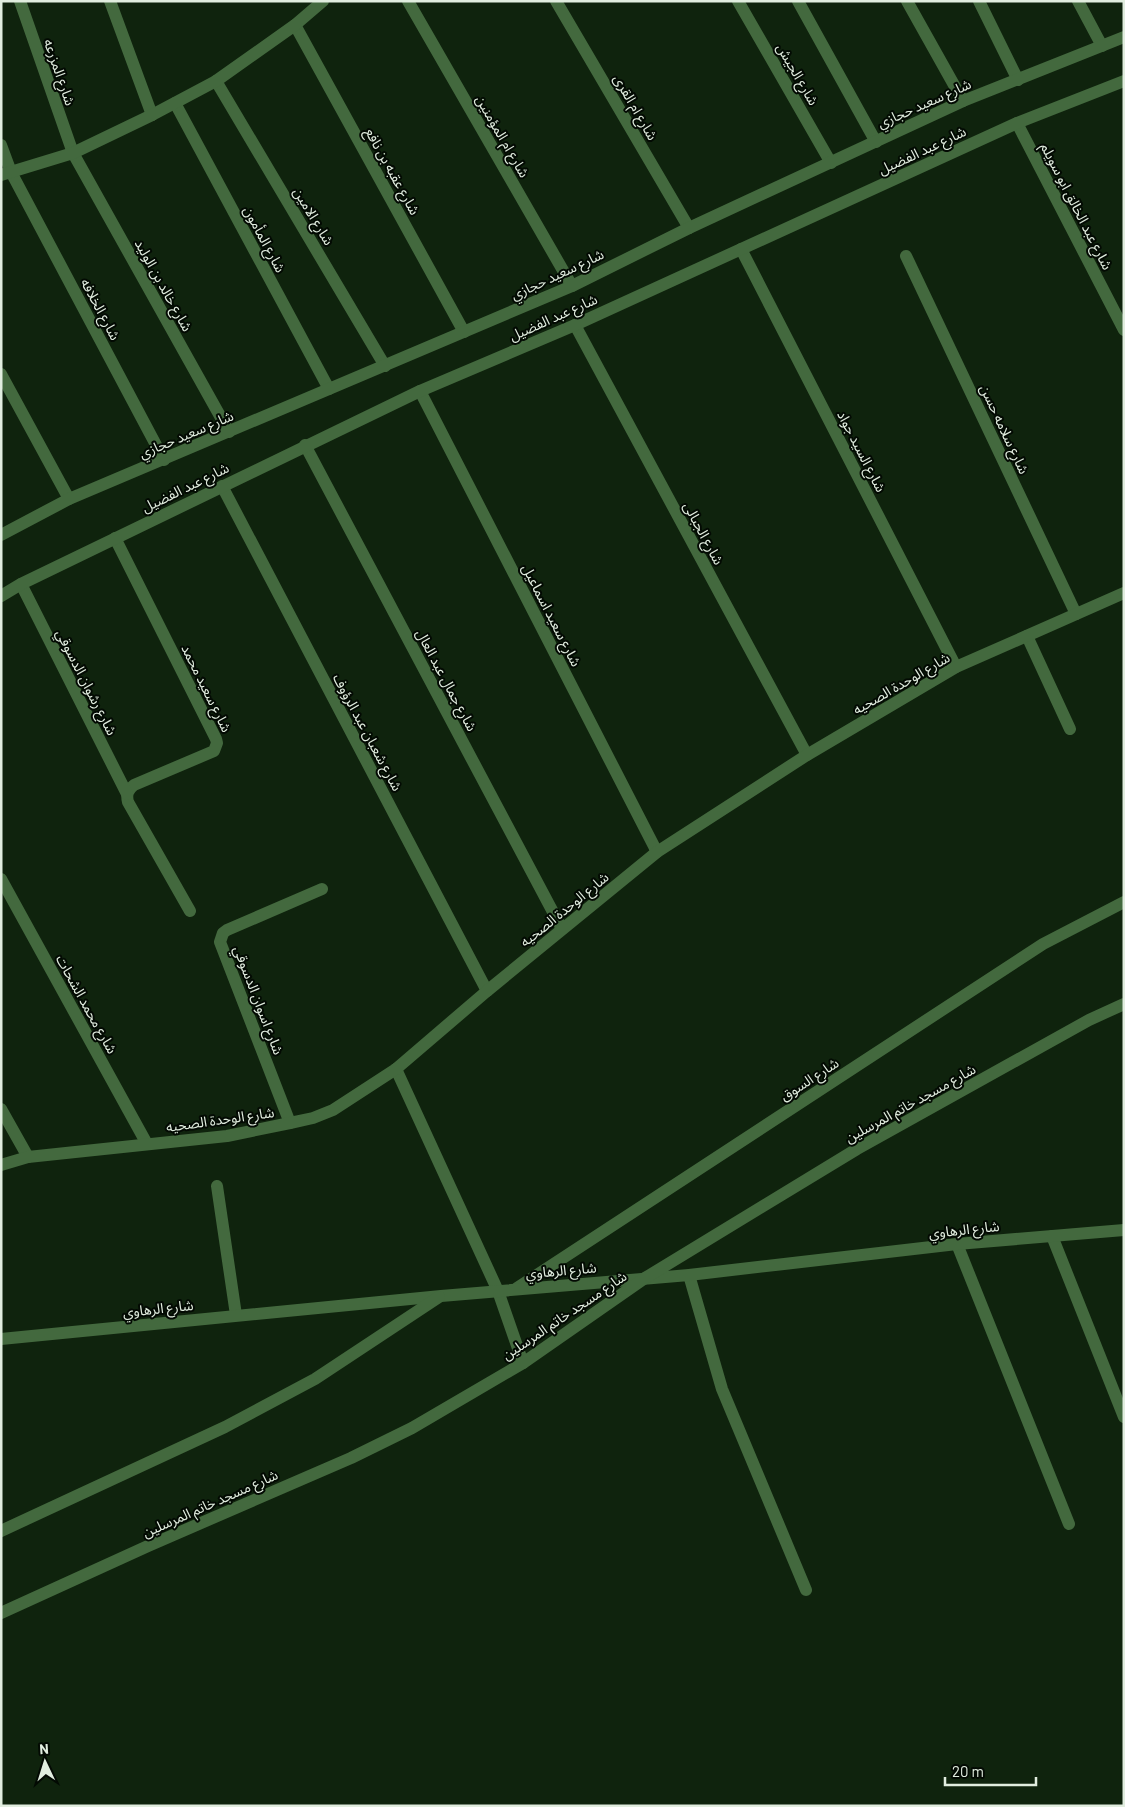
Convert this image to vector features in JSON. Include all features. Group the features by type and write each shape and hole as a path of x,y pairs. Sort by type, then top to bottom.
{"street":[{"name":"شارع المزرعه","path":"20,1 73,153"},
{"path":"110,1 152,115"},
{"path":"6,174 73,153 152,115 216,81 295,25 323,1"},
{"name":"شارع ام المؤمنين","path":"408,1 572,286"},
{"name":"شارع ام القرى","path":"556,1 689,228"},
{"name":"شارع الجيش","path":"738,1 831,162"},
{"path":"798,1 876,142"},
{"path":"907,1 963,101"},
{"path":"979,1 1018,80"},
{"path":"1078,1 1102,46"},
{"name":"شارع عقبه بن نافع","path":"295,25 464,332"},
{"name":"شارع سعيد حجازي","path":"1,535 69,499 572,286 689,228 963,101 1124,37"},
{"name":"شارع الامين","path":"216,81 385,366"},
{"name":"شارع عبد الفضيل","path":"1,596 20,584 114,538 420,391 574,325 1017,122 1124,81"},
{"name":"شارع المأمون","path":"175,103 329,389"},
{"name":"شارع عبد الخالق ابو سويلم","path":"1017,122 1124,330"},
{"name":"شارع الخلافه","path":"1,145 6,174 164,460"},
{"name":"شارع خالد بن الوليد","path":"73,153 230,432"},
{"name":"شارع السيد جواد","path":"741,249 956,667"},
{"name":"شارع سلامه حسن","path":"906,256 1076,614"},
{"name":"شارع الجبالى","path":"574,325 807,755"},
{"path":"1,374 69,499"},
{"name":"شارع سعيد اسماعيل","path":"420,391 657,852"},
{"name":"شارع جمال عبد العال","path":"305,446 562,930"},
{"name":"شارع شعبان عبد الرؤوف","path":"222,486 487,991"},
{"name":"شارع سعيد محمد","path":"114,538 217,743 214,751 134,786 129,789 127,794"},
{"name":"شارع رشوان الدسوقي","path":"20,584 127,794"},
{"name":"شارع الوحدة الصحيه","path":"1,1165 28,1156 227,1136 290,1124 333,1110 396,1069 487,991 657,852 807,755 956,667 1124,594"},
{"path":"1027,636 1070,729"},
{"path":"127,794 128,802 190,911"},
{"name":"شارع محمد الشحات","path":"1,879 147,1144"},
{"name":"شارع اسوان الدسوقي","path":"290,1124 220,942 221,937 227,930 322,889"},
{"name":"شارع السوق","path":"516,1289 1043,944 1124,902"},
{"name":"شارع مسجد خاتم المرسلين","path":"1,1613 148,1546 351,1458 412,1428 523,1362 645,1278 858,1149 1089,1020 1124,1004"},
{"path":"396,1069 498,1290 523,1362"},
{"path":"1,1109 28,1156"},
{"path":"217,1186 236,1315"},
{"name":"شارع الرهاوي","path":"1,1339 498,1290 689,1275 957,1244 1124,1230"},
{"path":"1052,1236 1124,1417"},
{"path":"957,1244 1069,1524"},
{"path":"689,1275 722,1389 806,1590"},
{"path":"1,1531 225,1427 315,1379 441,1296"}]}
